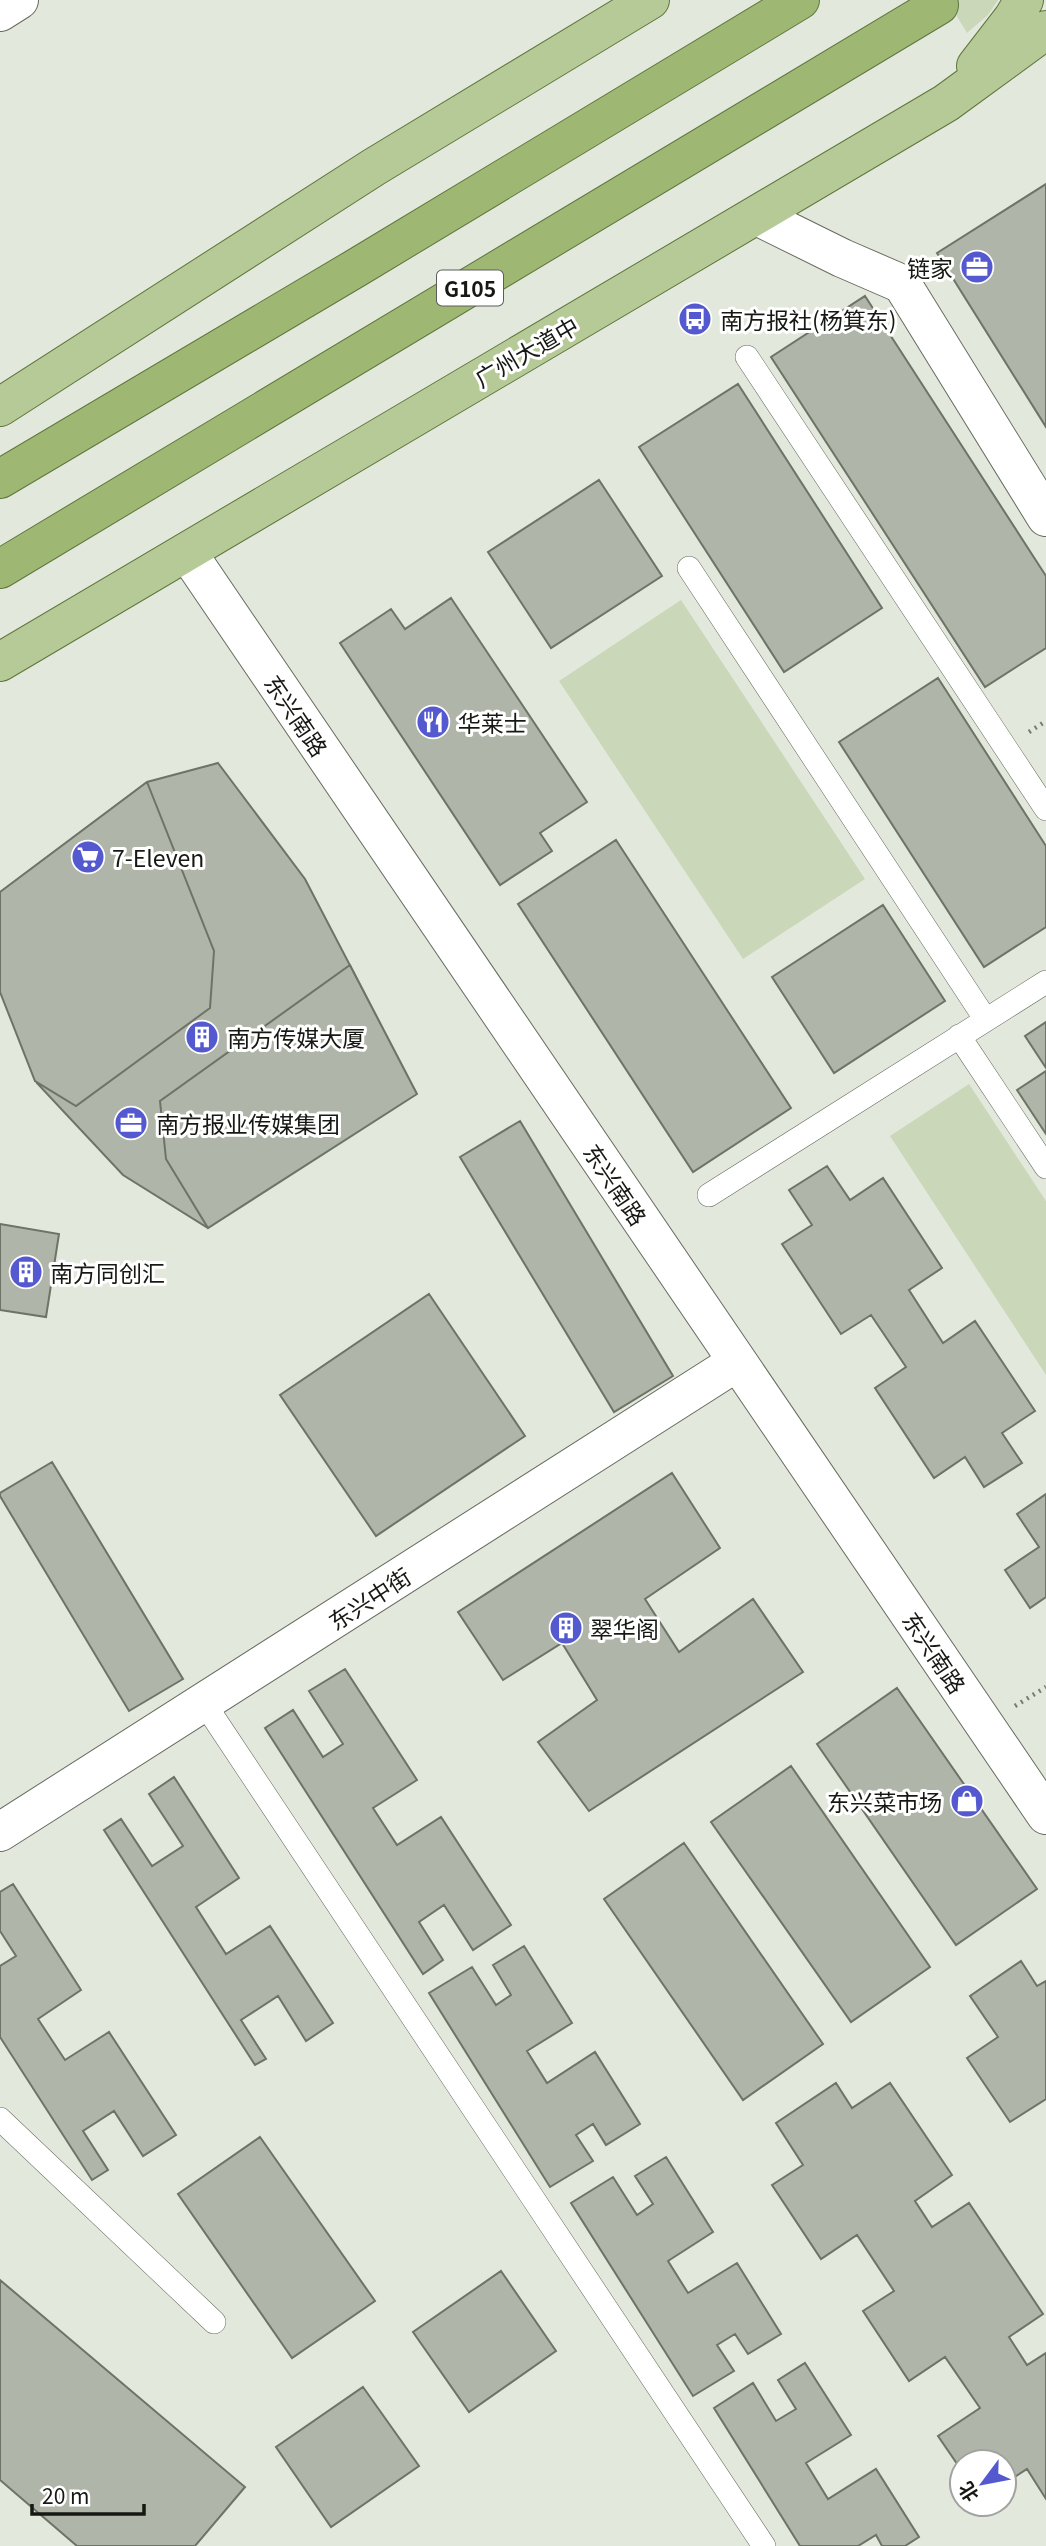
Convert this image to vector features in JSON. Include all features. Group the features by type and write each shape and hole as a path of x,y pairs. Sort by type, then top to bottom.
{"highway":[{"path":"0,479 800,0"},
{"name":"G105","path":"0,569 939,5"}],"main road":[{"path":"1,404 374,167 650,0"},
{"path":"946,103 1024,0"},
{"name":"广州大道中","path":"0,662 946,103 1046,30"},
{"path":"946,103 1046,60"}],"street":[{"path":"0,12 19,0"},
{"path":"757,216 902,284 1046,517"},
{"name":"东兴南路","path":"187,552 1046,1815"},
{"name":"东兴中街","path":"0,1832 737,1362"}],"lane":[{"path":"747,357 1046,808"},
{"path":"689,568 986,1020"},
{"path":"709,1195 1046,982"},
{"path":"959,1036 1046,1167"},
{"path":"204,1703 764,2546"},
{"path":"0,2119 214,2322"}],"green space":[{"path":"947,0 998,0 988,15 967,33"},
{"path":"681,600 865,879 743,959 559,681"},
{"path":"969,1084 1046,1201 1046,1375 890,1136"}],"building":[{"path":"1046,184 1046,427 937,253"},
{"path":"865,296 1046,576 1046,648 985,687 771,357"},
{"path":"738,384 882,608 784,672 639,447"},
{"path":"599,480 662,576 551,648 488,552"},
{"path":"451,598 587,802 540,833 552,851 500,885 340,643 391,609 405,629"},
{"path":"938,678 1046,846 1046,927 984,967 839,742"},
{"name":"南方传媒大厦","path":"218,763 305,879 417,1094 208,1228 123,1175 35,1081 0,992 0,892 147,782"},
{"name":"南方传媒大厦","path":"147,782 214,951 210,1008 76,1106 35,1081 0,992 0,892"},
{"path":"616,840 791,1108 693,1172 518,904"},
{"path":"883,905 945,1001 834,1073 772,977"},
{"name":"南方传媒大厦","path":"350,965 417,1094 208,1228 166,1159 160,1101"},
{"path":"1046,1022 1046,1068 1025,1036"},
{"path":"1046,1071 1046,1134 1017,1090"},
{"path":"520,1121 673,1376 614,1412 460,1157"},
{"path":"827,1166 850,1200 883,1178 942,1268 909,1290 943,1343 975,1321 1035,1411 1002,1433 1022,1463 984,1487 965,1457 934,1478 875,1388 906,1367 871,1315 841,1334 782,1244 812,1225 789,1190"},
{"name":"南方同创汇","path":"0,1224 59,1234 46,1317 0,1310"},
{"path":"429,1294 525,1436 376,1536 280,1395"},
{"path":"52,1462 183,1679 129,1711 0,1496 0,1493"},
{"name":"翠华阁","path":"672,1473 720,1548 645,1599 679,1652 753,1599 803,1672 589,1811 538,1742 597,1700 562,1643 503,1680 458,1612"},
{"path":"1046,1494 1046,1597 1030,1608 1005,1570 1039,1547 1017,1514"},
{"path":"345,1669 417,1780 373,1808 397,1845 441,1817 511,1925 473,1950 444,1905 419,1922 443,1960 423,1974 265,1728 293,1710 323,1757 343,1744 309,1691"},
{"path":"897,1688 1037,1889 956,1945 817,1744"},
{"path":"791,1766 930,1967 851,2022 711,1822"},
{"path":"174,1777 239,1878 196,1907 226,1954 270,1926 333,2023 306,2041 278,1996 241,2020 266,2059 255,2065 104,1830 121,1819 152,1866 183,1846 149,1794"},
{"path":"684,1843 823,2044 743,2100 604,1899"},
{"path":"13,1884 81,1990 38,2019 65,2060 109,2032 176,2135 143,2156 114,2111 83,2131 108,2170 92,2180 0,2037 0,1966 16,1956 0,1931 0,1892"},
{"path":"524,1946 572,2023 527,2051 547,2083 595,2052 640,2124 606,2145 593,2124 576,2135 593,2161 550,2187 429,1993 472,1967 496,2005 511,1995 493,1965"},
{"path":"1021,1961 1037,1986 1046,1981 1046,2099 1010,2122 967,2058 998,2037 970,1996"},
{"path":"836,2083 852,2108 890,2083 952,2175 915,2201 932,2227 969,2203 1043,2314 1009,2337 1027,2365 1046,2353 1046,2499 1027,2469 1018,2475 1018,2448 948,2448 948,2451 938,2436 980,2408 945,2357 909,2381 863,2311 894,2291 857,2235 821,2259 772,2185 803,2165 776,2123"},
{"path":"260,2137 375,2301 292,2358 178,2194"},
{"path":"666,2157 713,2232 668,2261 688,2293 737,2263 781,2334 748,2354 735,2334 717,2345 734,2371 693,2396 571,2203 613,2177 637,2215 653,2204 635,2176"},
{"path":"501,2271 556,2351 469,2412 413,2332"},
{"path":"0,2280 245,2487 195,2546 77,2546 0,2480"},
{"path":"805,2363 851,2435 806,2463 828,2499 876,2469 919,2537 905,2546 882,2546 876,2535 858,2546 800,2546 714,2408 753,2383 776,2421 796,2409 778,2380"},
{"path":"363,2387 419,2466 331,2527 276,2447"}],"place":[{"name":"链家","path":"977,267"},
{"name":"南方报社(杨箕东)","path":"695,319"},
{"name":"华莱士","path":"433,722"},
{"name":"7-Eleven","path":"88,857"},
{"name":"南方传媒大厦","path":"202,1037"},
{"name":"南方报业传媒集团","path":"131,1123"},
{"name":"南方同创汇","path":"26,1272"},
{"name":"翠华阁","path":"566,1628"},
{"name":"东兴菜市场","path":"967,1801"}]}
